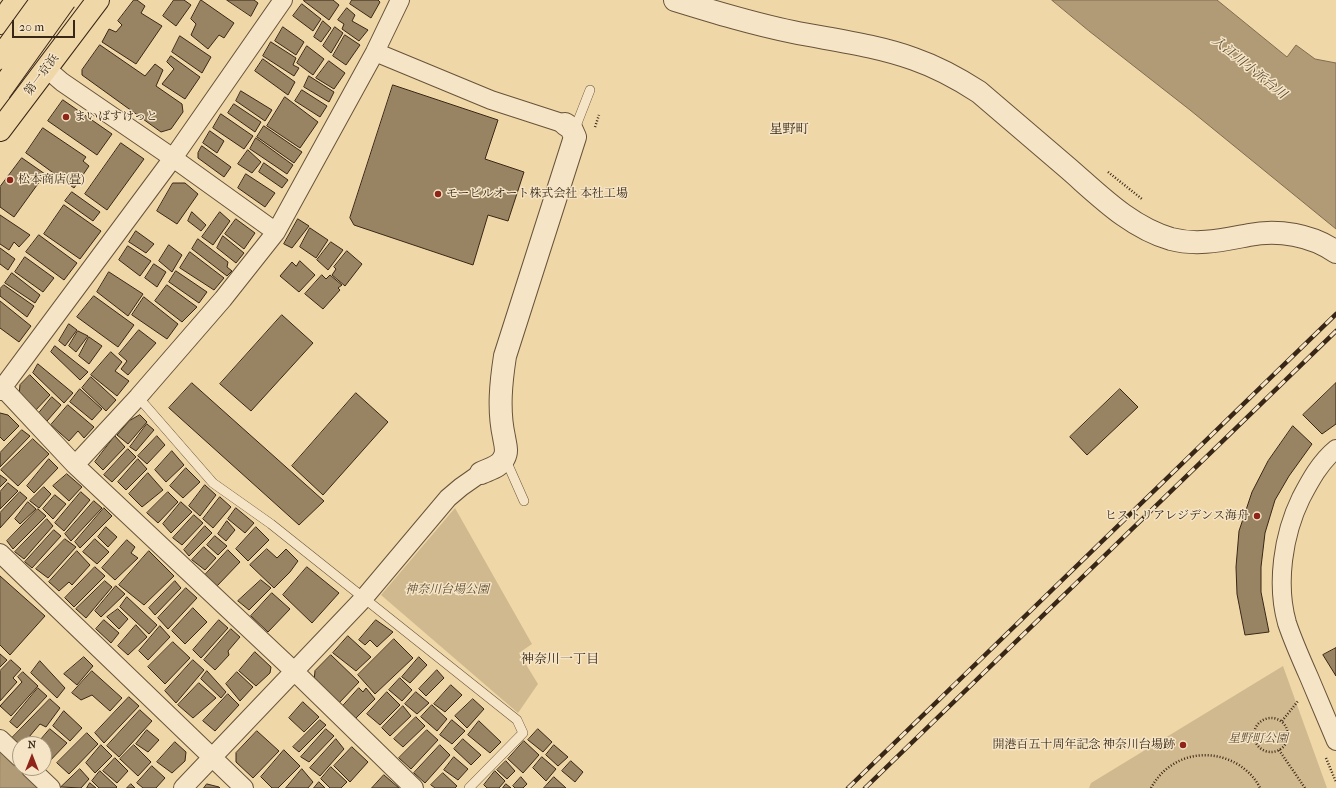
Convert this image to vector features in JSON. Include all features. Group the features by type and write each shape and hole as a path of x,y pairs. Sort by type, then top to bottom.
{"highway":[{"path":"0,24 17,0"},
{"path":"0,58 42,0"},
{"path":"0,91 65,0"},
{"name":"第一京浜","path":"0,130 98,0"}],"street":[{"path":"284,0 173,158 1,390 75,465 294,671 414,788"},
{"path":"75,465 138,397 223,299 276,232 376,52 400,0"},
{"path":"676,0 723,15 792,32 867,45 915,59 956,78 979,92 1126,218 1148,230 1172,239 1206,242 1224,240 1250,234 1277,233 1303,237 1327,246 1336,252"},
{"path":"0,24 46,69 62,82 173,158 276,232"},
{"path":"183,788 363,599 448,498 460,487 481,472 494,468 500,464 504,457 506,445 501,415 501,390 505,356 575,138 569,128 484,97 376,52"},
{"path":"1336,449 1322,463 1307,486 1299,503 1288,532 1284,549 1282,572 1283,599 1287,622 1336,741"},
{"path":"0,553 244,788"},
{"path":"0,739 12,750"},
{"path":"38,776 51,788"}],"lane":[{"path":"569,128 590,90"},
{"path":"138,397 213,483 272,524 363,599 517,720 523,733 469,788"},
{"path":"504,457 524,501"}],"path":[{"path":"1267,718 1277,719 1285,725 1288,731 1287,742 1279,750 1268,752 1259,747 1256,743 1254,733 1258,723 1262,720 1267,718"},
{"path":"1279,750 1305,788"},
{"path":"1151,788 1156,778 1171,765 1189,757 1210,755 1229,759 1247,770 1260,788"}],"green space":[{"name":"神奈川台場公園","path":"455,508 532,644 519,653 538,684 518,713 381,595"},
{"name":"星野町公園","path":"1283,666 1327,788 1089,788 1091,783"}],"water":[{"name":"入江川小派台川","path":"1052,0 1217,0 1287,57 1296,45 1315,59 1336,63 1336,229 1190,110"},
{"path":"0,749 12,761 12,776 27,776 39,788 0,788"}],"building":[{"path":"134,0 137,0 145,6 141,13 162,26 136,64 102,42 109,29 116,32 122,25 118,21"},
{"path":"174,0 184,0 191,5 176,26 163,16"},
{"path":"201,0 234,23 224,38 219,35 208,49 191,35 196,24 191,19"},
{"path":"227,0 254,0 258,3 251,16"},
{"path":"304,0 333,0 339,5 329,20"},
{"path":"352,0 378,0 380,2 371,18 350,4"},
{"path":"302,4 321,19 313,31 293,16"},
{"path":"347,8 355,15 352,21 368,30 359,41 342,29 344,24 338,20"},
{"path":"323,21 331,28 321,42 314,37"},
{"path":"283,27 304,42 296,55 275,41"},
{"path":"335,27 343,33 331,53 323,46"},
{"path":"345,35 360,45 346,65 333,56"},
{"path":"180,36 211,57 202,73 172,52"},
{"path":"271,42 296,58 293,65 299,68 294,76 263,56"},
{"path":"100,45 145,76 155,64 163,70 156,86 182,104 183,112 171,129 161,132 82,75 82,70"},
{"path":"307,46 324,59 313,75 297,63"},
{"path":"171,56 200,77 185,99 162,84 174,69 167,62"},
{"path":"263,59 295,82 288,95 255,71"},
{"path":"329,61 345,73 334,89 316,78"},
{"path":"309,76 334,92 329,102 304,87"},
{"name":"モービルオート株式会社 本社工場","path":"393,85 498,120 485,159 524,172 508,221 488,215 473,265 354,225 350,218"},
{"path":"302,90 327,106 320,117 295,101"},
{"path":"241,91 272,110 265,121 236,101"},
{"path":"285,97 318,122 300,148 267,126"},
{"path":"63,100 112,134 97,155 48,121"},
{"path":"234,104 261,122 255,132 228,113"},
{"path":"221,114 253,136 244,149 213,128"},
{"path":"264,126 302,152 294,163 257,137"},
{"path":"43,128 86,157 83,161 89,166 74,188 26,153"},
{"path":"210,131 224,141 217,153 203,143"},
{"path":"256,138 293,165 287,174 250,149"},
{"path":"121,143 144,159 107,210 85,194"},
{"path":"202,146 231,167 224,177 198,158 198,153"},
{"path":"248,150 261,162 252,173 238,164"},
{"path":"22,158 45,174 14,217 0,207 0,187"},
{"path":"264,163 288,180 282,188 259,172"},
{"path":"246,174 275,193 265,207 238,188"},
{"path":"173,183 185,183 198,194 177,224 157,211"},
{"path":"72,192 100,212 93,221 65,201"},
{"path":"64,205 101,231 80,259 44,234"},
{"path":"192,212 206,225 201,231 188,221"},
{"path":"220,212 230,221 213,245 202,237"},
{"path":"0,215 30,235 19,247 14,242 9,250 0,244"},
{"path":"236,219 255,233 244,249 225,234"},
{"path":"298,219 309,226 292,248 284,244"},
{"path":"310,228 328,240 316,258 300,247"},
{"path":"136,231 154,244 146,253 129,242"},
{"path":"39,235 77,263 64,280 26,252"},
{"path":"223,236 244,253 236,263 217,248"},
{"path":"198,239 228,262 227,267 232,271 227,276 192,249"},
{"path":"331,242 343,250 328,270 317,260"},
{"path":"169,245 182,255 172,272 159,261"},
{"path":"128,246 151,261 140,276 119,260"},
{"path":"0,248 15,259 8,270 0,264"},
{"path":"347,251 362,264 345,286 332,275 336,269 334,267"},
{"path":"190,252 224,278 214,290 180,268"},
{"path":"25,257 54,278 43,292 15,272"},
{"path":"300,261 315,275 299,292 280,276 292,262 296,266"},
{"path":"154,264 166,272 157,287 145,278"},
{"path":"176,271 207,292 199,303 169,282"},
{"path":"109,272 143,294 128,316 97,292"},
{"path":"12,273 40,295 35,303 5,283"},
{"path":"322,275 326,279 330,275 342,285 338,288 340,290 323,309 305,294"},
{"path":"4,285 34,306 27,317 0,296 0,289"},
{"path":"167,285 197,307 182,322 155,301"},
{"path":"94,296 134,325 118,347 77,317"},
{"path":"144,297 178,324 167,339 132,315"},
{"path":"0,301 31,326 19,342 0,328"},
{"path":"282,315 313,343 251,411 220,384"},
{"path":"69,324 77,330 65,346 59,341"},
{"path":"139,330 156,343 128,375 121,369 127,361 119,354"},
{"path":"78,331 88,336 76,352 69,346"},
{"path":"89,337 102,346 89,364 79,356"},
{"path":"55,346 88,372 80,380 51,352"},
{"path":"111,352 122,362 115,371 129,381 117,396 91,375"},
{"path":"38,364 73,393 64,403 33,373"},
{"path":"30,375 50,395 34,412 19,395 20,385"},
{"path":"91,377 116,400 106,411 82,388"},
{"path":"192,383 324,501 299,525 169,408"},
{"path":"1336,383 1336,424 1322,434 1303,415"},
{"path":"80,389 102,409 92,420 70,402"},
{"path":"1120,389 1138,407 1087,455 1070,437"},
{"path":"356,393 388,422 323,495 292,466"},
{"path":"52,397 61,405 47,421 39,413"},
{"path":"68,405 94,427 84,438 78,431 69,441 51,425"},
{"path":"0,413 8,415 19,426 4,441 0,437"},
{"path":"140,415 147,422 128,444 117,435 129,421"},
{"path":"147,424 154,430 136,451 130,447"},
{"name":"ヒストリアレジデンス海舟","path":"1293,426 1312,444 1289,476 1275,500 1265,533 1261,567 1261,592 1269,632 1245,635 1237,594 1236,567 1239,531 1252,492 1268,461"},
{"path":"22,430 30,436 0,467 0,453"},
{"path":"115,436 125,447 103,470 95,462"},
{"path":"157,436 165,445 147,464 138,456"},
{"path":"33,439 49,454 18,486 1,470"},
{"path":"128,449 136,457 112,482 104,475"},
{"path":"172,451 184,465 166,482 155,470"},
{"path":"49,459 58,468 34,493 27,486"},
{"path":"138,459 147,469 126,490 118,482"},
{"path":"186,468 200,482 183,498 170,486"},
{"path":"148,473 163,490 142,507 129,494"},
{"path":"67,474 82,487 69,501 53,486"},
{"path":"0,475 7,480 0,487"},
{"path":"8,483 18,491 0,509 0,492"},
{"path":"205,485 216,495 200,516 189,506"},
{"path":"44,487 51,494 39,508 30,501"},
{"path":"20,492 27,498 0,528 0,513"},
{"path":"81,492 90,500 64,531 55,523"},
{"path":"168,492 178,502 158,523 147,513"},
{"path":"55,495 66,504 53,519 43,509"},
{"path":"220,497 231,507 213,528 203,519"},
{"path":"94,501 102,508 71,541 65,534"},
{"path":"28,502 36,509 20,524 15,519"},
{"path":"181,502 192,512 171,533 163,524"},
{"path":"104,508 112,516 80,548 75,542"},
{"path":"236,508 254,523 245,533 228,519"},
{"path":"38,509 46,516 13,549 7,541"},
{"path":"194,515 203,523 182,545 173,538"},
{"path":"47,519 53,526 24,559 15,552"},
{"path":"227,521 235,530 226,541 218,534"},
{"path":"205,526 212,533 189,556 184,550"},
{"path":"106,527 117,537 108,547 98,537"},
{"path":"256,527 269,540 248,561 236,549"},
{"path":"54,530 61,536 32,568 25,562"},
{"path":"215,536 227,546 218,555 207,545"},
{"path":"65,539 76,547 48,578 36,569"},
{"path":"95,539 109,552 97,564 83,552"},
{"path":"127,540 135,547 131,553 138,558 115,580 102,568"},
{"path":"204,547 216,558 205,570 192,560"},
{"path":"267,549 277,558 286,549 298,561 290,572 274,588 250,565"},
{"path":"228,550 240,562 217,586 205,575"},
{"path":"77,551 90,565 72,585 69,582 59,591 49,582"},
{"path":"149,551 174,576 144,605 119,585"},
{"path":"95,567 105,576 74,607 65,598"},
{"path":"307,567 339,593 312,623 283,595"},
{"path":"0,576 45,616 10,655 0,645"},
{"path":"261,580 271,588 249,610 238,601"},
{"path":"105,581 112,587 86,618 76,609"},
{"path":"175,581 181,588 155,615 149,608"},
{"path":"116,586 125,594 101,617 95,611"},
{"path":"186,588 197,598 168,629 158,618"},
{"path":"272,593 290,609 268,632 251,616"},
{"path":"127,597 157,625 149,634 120,607"},
{"path":"193,608 207,622 185,644 172,631"},
{"path":"118,609 128,619 119,629 107,617"},
{"path":"104,620 119,633 111,643 96,629"},
{"path":"219,620 228,628 201,658 193,650"},
{"path":"376,620 393,632 377,647 370,640 365,645 359,640"},
{"path":"136,625 147,637 128,655 118,646"},
{"path":"160,626 170,637 148,660 139,651"},
{"path":"231,629 240,637 228,651 229,655 215,670 204,660"},
{"path":"348,636 371,657 356,671 333,653"},
{"path":"394,639 413,658 375,694 358,675"},
{"path":"173,642 190,658 165,684 148,667"},
{"path":"1336,648 1336,676 1323,655"},
{"path":"255,652 271,667 270,673 256,686 239,671"},
{"path":"0,654 7,660 0,667"},
{"path":"331,655 359,682 339,703 314,681 315,671"},
{"path":"84,657 93,666 77,685 64,674"},
{"path":"419,657 427,665 410,683 402,677"},
{"path":"11,660 21,669 13,678 17,682 0,701 0,671"},
{"path":"193,660 204,670 176,703 165,691"},
{"path":"40,661 65,688 57,698 31,673"},
{"path":"437,670 444,678 426,696 419,689"},
{"path":"92,671 122,698 110,711 92,695 81,700 72,693"},
{"path":"207,671 226,692 221,698 201,679"},
{"path":"23,672 38,686 11,716 0,706 22,682 18,677"},
{"path":"237,672 253,687 240,701 226,684"},
{"path":"400,678 412,690 402,701 389,690"},
{"path":"199,683 216,698 193,718 178,705"},
{"path":"451,685 462,695 445,712 434,704"},
{"path":"38,688 47,696 17,728 10,722"},
{"path":"359,688 363,692 366,688 375,699 355,719 342,707"},
{"path":"387,692 400,705 380,725 367,714"},
{"path":"416,692 429,703 417,714 405,704"},
{"path":"228,694 239,705 215,731 203,721"},
{"path":"129,697 139,706 104,743 95,733"},
{"path":"50,699 60,708 46,727 40,724 30,736 14,736"},
{"path":"473,699 484,709 467,728 455,716"},
{"path":"303,702 319,717 304,732 289,718"},
{"path":"432,705 447,719 437,731 421,717"},
{"path":"403,706 411,716 390,736 382,728"},
{"path":"140,710 152,721 119,757 107,746"},
{"path":"64,711 82,728 70,741 53,726"},
{"path":"416,717 425,726 403,747 394,739"},
{"path":"320,720 326,725 299,752 293,747"},
{"path":"452,720 465,731 452,744 440,735"},
{"path":"479,721 501,742 490,753 468,735"},
{"path":"50,729 67,743 52,759 52,736 44,736"},
{"path":"326,729 334,736 309,762 301,757"},
{"path":"538,729 552,742 543,752 528,740"},
{"path":"147,730 159,740 148,752 136,744"},
{"path":"427,730 438,740 411,769 399,758"},
{"path":"257,731 279,751 253,778 236,762 236,753"},
{"path":"87,733 98,744 69,774 57,763"},
{"path":"336,739 344,749 320,776 310,768"},
{"path":"463,739 481,755 471,765 454,749"},
{"path":"524,741 539,755 523,773 508,759"},
{"path":"175,742 186,752 185,761 172,773 157,762"},
{"path":"101,745 112,756 95,773 86,763"},
{"path":"134,745 151,762 138,776 120,759"},
{"path":"440,745 450,755 425,783 414,773"},
{"path":"554,745 568,757 558,766 546,755"},
{"path":"352,747 368,762 350,782 334,766"},
{"path":"284,750 300,766 278,788 272,788 261,777"},
{"path":"454,757 468,769 458,780 444,770"},
{"path":"542,757 556,769 546,781 533,768"},
{"path":"115,758 128,771 117,783 103,771"},
{"path":"506,761 515,771 507,779 497,770"},
{"path":"571,761 583,772 575,782 562,771"},
{"path":"152,766 165,778 156,788 143,788 137,783"},
{"path":"331,767 347,782 341,788 330,788 321,779"},
{"path":"80,769 89,779 81,788 61,787"},
{"path":"302,769 313,782 308,788 286,788"},
{"path":"100,771 117,787 116,788 99,788 92,781"},
{"path":"495,771 505,781 499,788 487,788 484,785"},
{"path":"443,773 457,786 455,788 435,788 431,785"},
{"path":"384,775 399,788 372,788"},
{"path":"521,777 527,784 523,788 515,788 513,786"},
{"path":"554,777 566,788 544,788"},
{"path":"319,782 325,788 314,788"},
{"path":"90,783 96,788 87,788"},
{"path":"131,784 135,788 127,788"},
{"path":"207,784 219,787 220,788 204,788"},
{"path":"506,784 511,788 503,788"}],"railway":[{"path":"848,788 1336,314"},
{"path":"865,788 1336,331"}],"place":[{"name":"まいばすけっと","path":"66,117"},
{"name":"松本商店(畳)","path":"10,180"},
{"name":"モービルオート株式会社 本社工場","path":"438,194"},
{"name":"ヒストリアレジデンス海舟","path":"1257,516"},
{"name":"開港百五十周年記念 神奈川台場跡","path":"1183,745"}],"district":[{"name":"星野町","path":"789,130"},
{"name":"神奈川一丁目","path":"560,660"}]}
